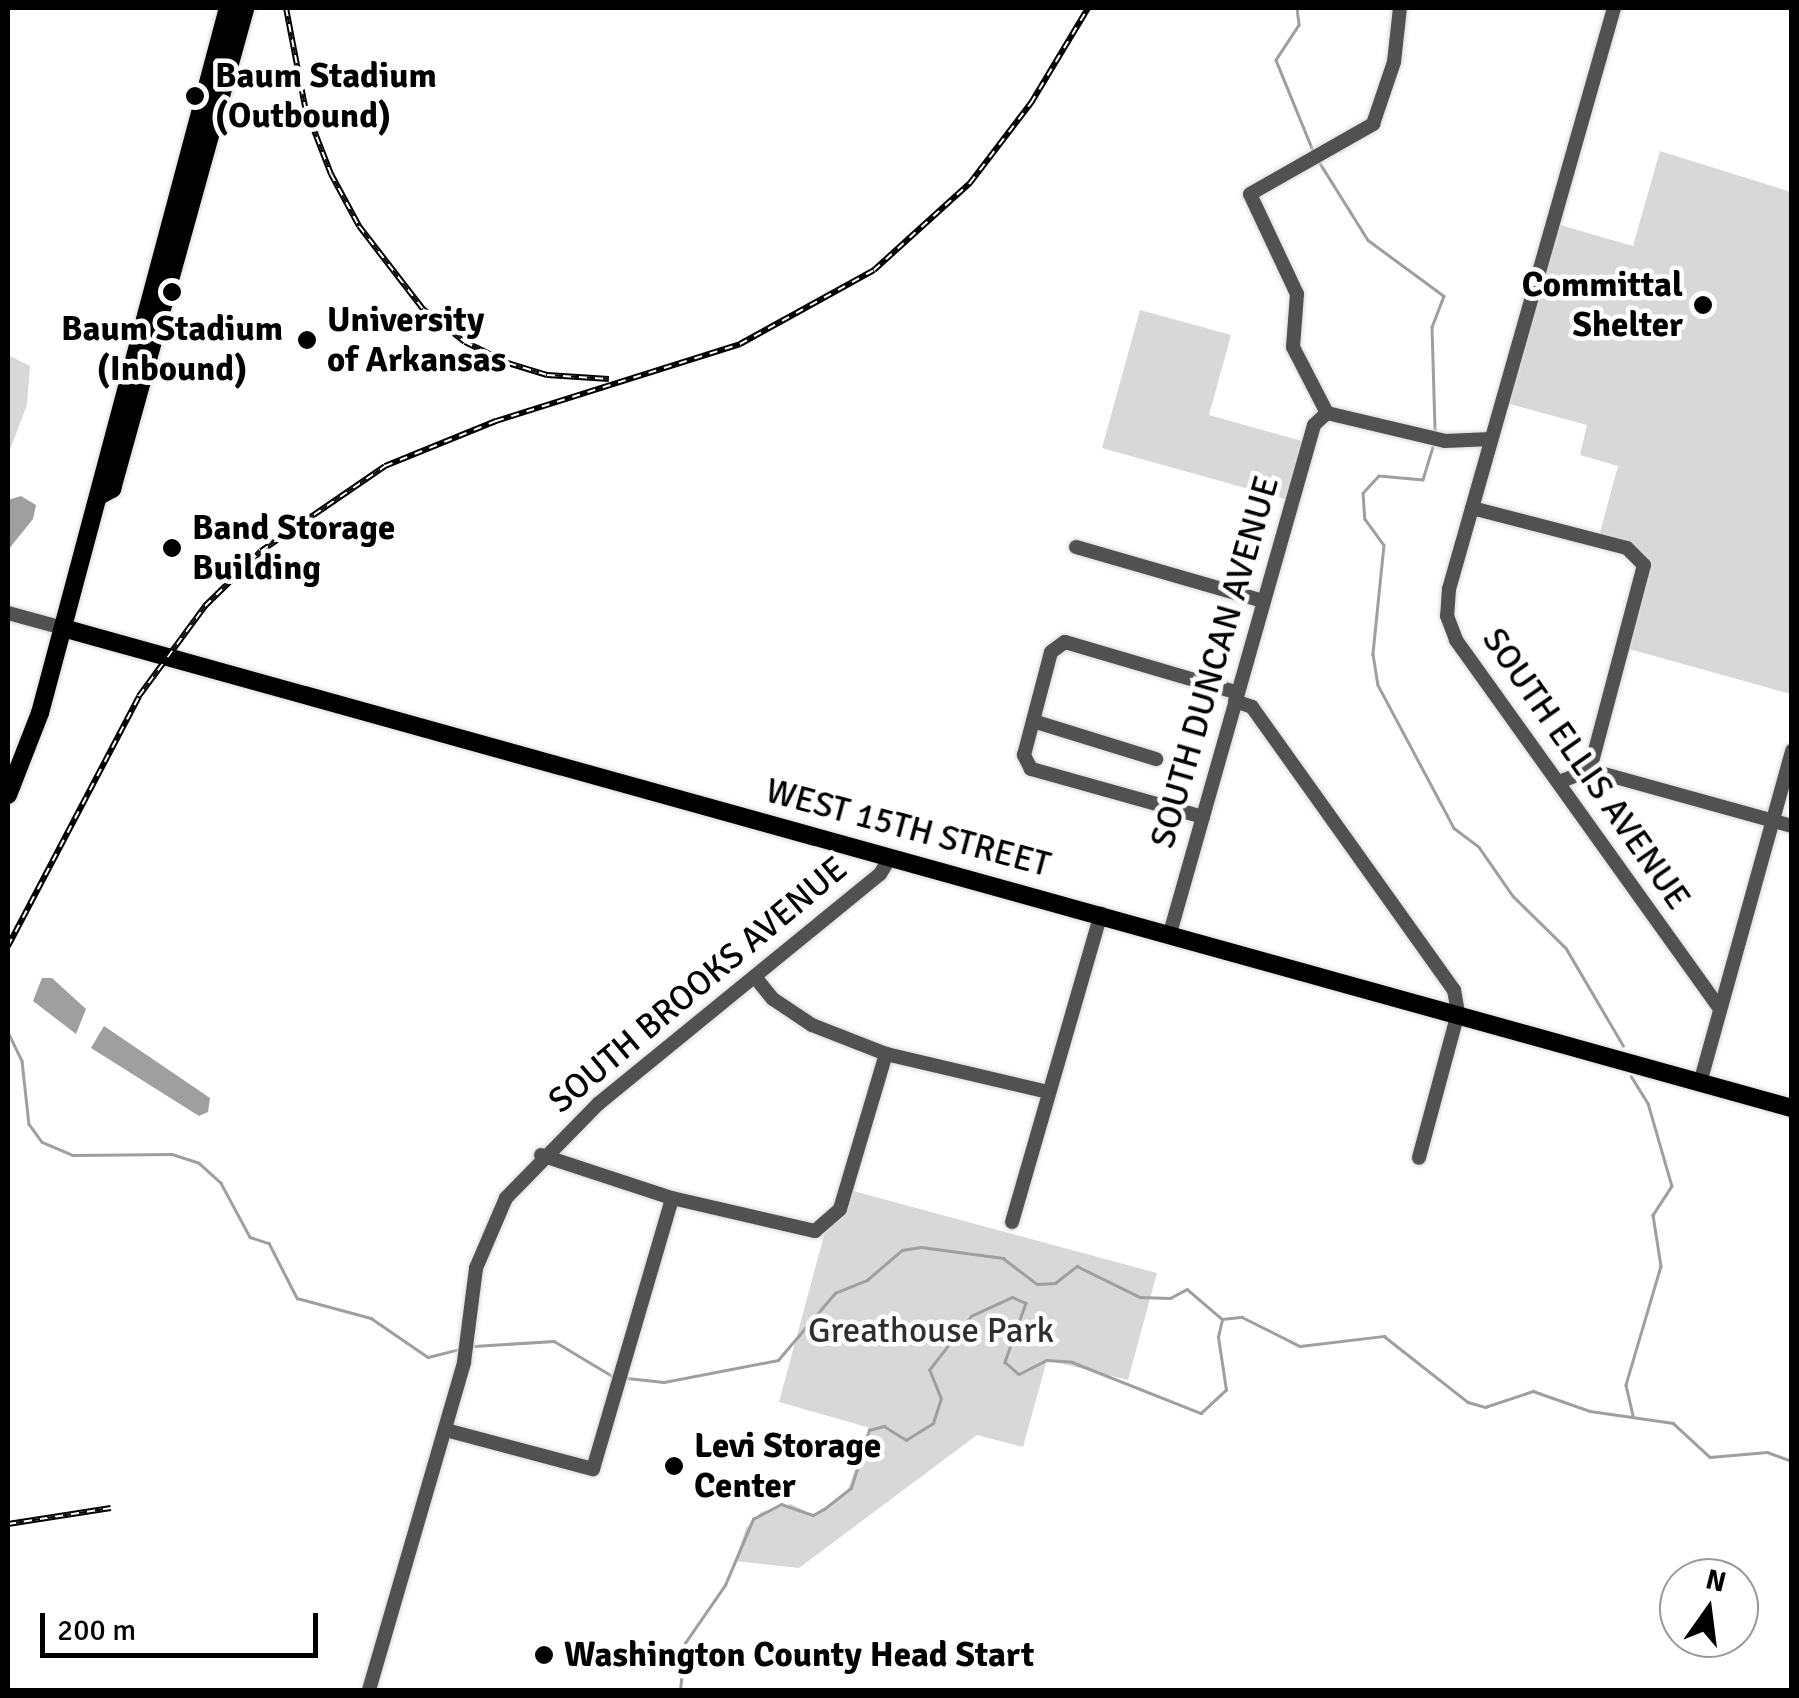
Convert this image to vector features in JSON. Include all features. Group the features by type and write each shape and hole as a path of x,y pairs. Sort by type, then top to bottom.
{"main road":[{"path":"8,796 31,741 101,496 96,485 228,8"},
{"path":"101,496 112,489 245,8"},
{"name":"WEST 15TH STREET","path":"64,628 1792,1108"}],"street":[{"path":"1400,8 1382,105 1372,124 1250,194 1296,294 1293,347 1328,413 1446,441 1491,439"},
{"name":"SOUTH ELLIS AVENUE","path":"1614,8 1449,589 1451,629 1718,1006"},
{"name":"SOUTH DUNCAN AVENUE","path":"1170,933 1314,425 1328,413"},
{"path":"1472,508 1627,548 1641,558 1643,572 1590,770"},
{"path":"1076,546 1263,600"},
{"name":"WEST 15TH STREET","path":"8,613 64,628"},
{"path":"1203,816 1031,770 1024,754 1051,652 1064,642 1237,697 1252,707 1445,971 1458,1013 1419,1158"},
{"path":"1033,721 1156,759"},
{"path":"1700,1083 1718,1006 1792,751"},
{"path":"1558,782 1590,770 1792,826"},
{"name":"SOUTH BROOKS AVENUE","path":"369,1690 446,1430 483,1244 506,1198 541,1155 880,874 890,858"},
{"path":"1012,1222 1100,914"},
{"path":"756,977 790,1014 886,1054 1048,1092"},
{"path":"541,1155 672,1198 802,1232 826,1227 840,1209 886,1054"},
{"path":"446,1430 593,1469 672,1198"}],"green space":[{"path":"1660,151 1791,192 1791,694 1622,647 1644,565 1598,540 1618,466 1580,455 1587,425 1502,402 1553,223 1633,246"},
{"path":"1140,310 1231,335 1209,415 1309,443 1292,501 1102,448"},
{"path":"8,355 30,366 27,405 8,455"},
{"name":"Greathouse Park","path":"846,1189 1157,1273 1128,1380 1047,1360 1023,1447 977,1435 799,1568 735,1561 746,1528 761,1512 791,1504 813,1515 846,1495 870,1428 779,1402 826,1228"}],"shaded area":[{"path":"21,496 36,505 33,519 8,550 8,500"},
{"path":"42,978 52,978 86,1009 76,1034 33,1001"},
{"path":"104,1026 210,1098 208,1112 199,1116 91,1048"}],"waterway":[{"path":"1297,8 1299,25 1276,60 1314,153"},
{"path":"1318,160 1368,240 1444,296 1432,327 1435,431"},
{"path":"1433,447 1423,480 1379,476 1363,493 1365,519 1384,545 1373,654 1378,685 1454,828 1479,847 1513,896 1566,948 1623,1045"},
{"path":"8,1032 22,1061 29,1124 42,1142 73,1155 172,1154 199,1163 221,1183 250,1237 269,1243 297,1298 371,1318 428,1357 460,1349"},
{"path":"1631,1076 1648,1103 1672,1186 1653,1215 1661,1266 1626,1385 1633,1415"},
{"path":"627,1378 664,1382 778,1360 835,1293 867,1280 902,1250 921,1247 1003,1258 1037,1284 1055,1283 1077,1266 1140,1297 1170,1298 1187,1289 1222,1319 1242,1317 1300,1346 1384,1336 1468,1402 1485,1407 1533,1391 1590,1411 1673,1423 1710,1457 1767,1452 1792,1461"},
{"path":"680,1690 685,1643 725,1585 753,1519 781,1504 813,1515 851,1488 869,1430 884,1426 906,1440 933,1423 941,1399 929,1370 971,1316 1012,1297 1026,1303 1005,1362 1019,1374 1046,1360 1072,1362 1201,1413 1226,1390 1218,1337 1222,1319"},
{"path":"474,1346 554,1341 614,1377"}],"railway":[{"path":"286,8 305,107 331,174 359,226 423,309 465,342 508,363 547,375 609,379"},
{"path":"8,946 139,696 205,606 261,551 385,466 496,421 740,344 874,270 970,183 1031,103 1088,8"},
{"path":"8,1524 111,1508"}],"place":[{"name":"Baum Stadium (Outbound)","path":"195,96"},
{"name":"Baum Stadium (Inbound)","path":"172,292"},
{"name":"Committal Shelter","path":"1703,305"},
{"name":"University of Arkansas","path":"307,340"},
{"name":"Band Storage Building","path":"172,548"},
{"name":"Levi Storage Center","path":"674,1466"},
{"name":"Washington County Head Start","path":"544,1655"}]}
